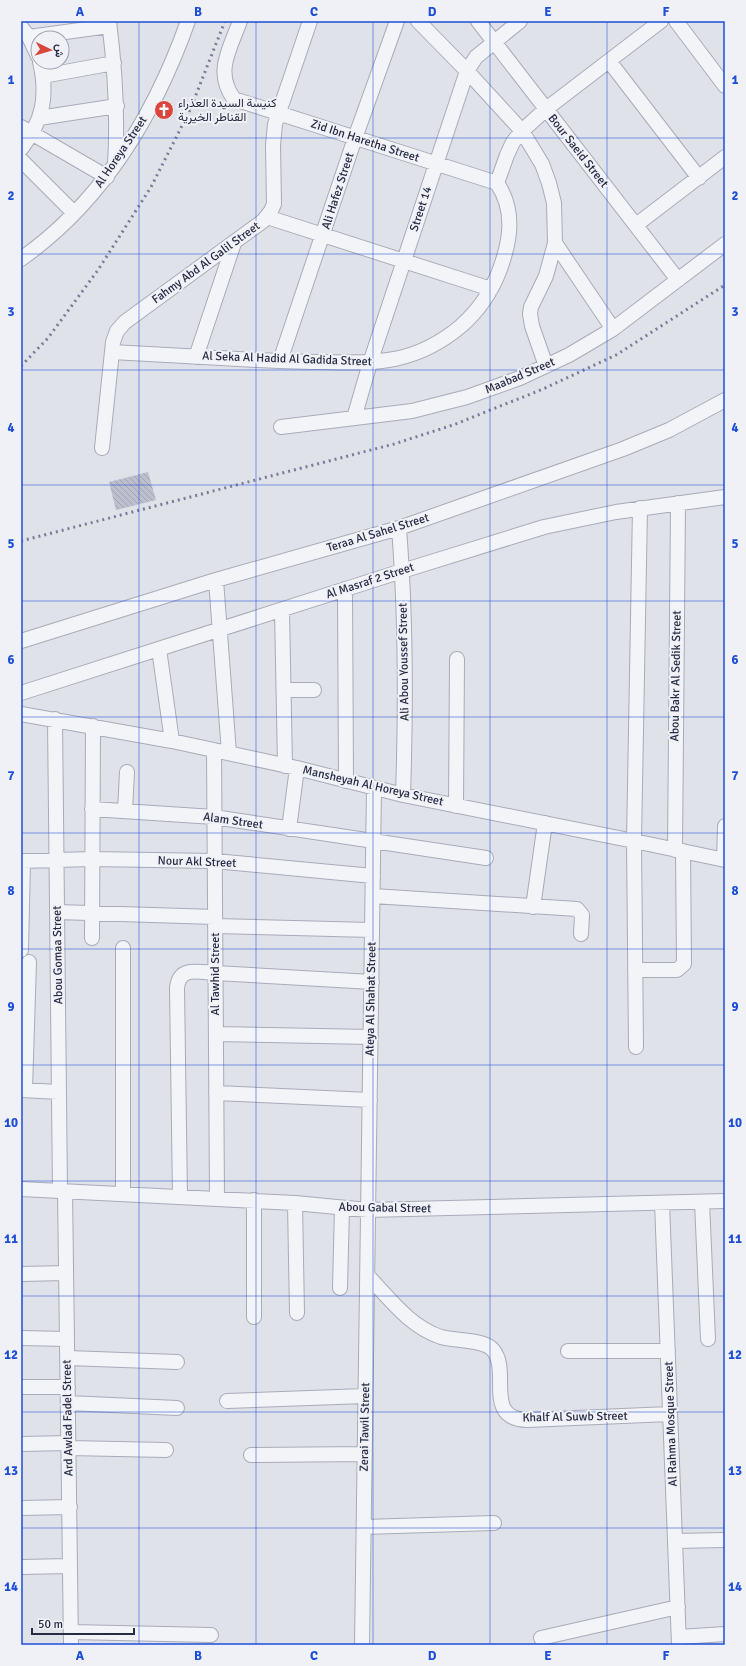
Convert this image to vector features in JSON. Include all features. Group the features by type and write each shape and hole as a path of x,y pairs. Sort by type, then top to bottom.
{"street":[{"path":"25,21 24,30 30,41"},
{"name":"Al Horeya Street","path":"23,253 74,213 111,172 138,131 156,97 188,21"},
{"name":"Zid Ibn Haretha Street","path":"240,21 224,64 225,83 234,99 497,183"},
{"name":"Fahmy Abd Al Galil Street","path":"102,448 114,336 121,326 267,217 274,204 273,145 277,113 310,21"},
{"name":"Ali Hafez Street","path":"280,361 355,138 397,21"},
{"path":"418,21 467,71 522,131 542,164 554,203 556,243 546,276 531,307 530,314 532,326 546,366"},
{"name":"Bour Saeid Street","path":"478,21 678,280"},
{"name":"Street 14","path":"354,418 370,363 467,71 476,57 520,21"},
{"path":"497,183 513,142 522,131 546,109 661,21"},
{"path":"676,21 725,86"},
{"path":"24,30 109,24 117,106 111,172 27,130"},
{"path":"608,61 699,178"},
{"path":"70,67 114,63"},
{"path":"21,149 27,130 39,118 44,97 41,70"},
{"path":"39,118 117,106"},
{"path":"636,225 725,157"},
{"path":"21,160 74,213"},
{"name":"Al Seka Al Hadid Al Gadida Street","path":"112,352 280,361 370,363 414,354 435,344 452,333 467,320 492,289 504,260 510,230 508,205 504,193 497,183"},
{"path":"267,217 492,289"},
{"path":"196,357 234,243"},
{"path":"556,243 613,329"},
{"name":"Maabad Street","path":"281,427 412,411 467,397 514,380 586,346 613,329 725,244"},
{"name":"Teraa Al Sahel Street","path":"21,641 216,580 398,528 623,450 669,430 725,400"},
{"name":"Al Masraf 2 Street","path":"21,693 544,527 592,516 640,508 725,497"},
{"name":"Abou Bakr Al Sedik Street","path":"635,970 677,970 684,964 679,851 678,503"},
{"path":"636,1047 634,841 640,508"},
{"name":"Ali Abou Youssef Street","path":"398,528 406,646 406,720 403,795"},
{"path":"216,580 229,753"},
{"path":"345,589 346,781"},
{"path":"282,610 284,690 291,767 289,829"},
{"path":"159,649 172,741"},
{"path":"456,806 457,659"},
{"path":"284,690 314,690"},
{"name":"Mansheyah Al Horeya Street","path":"21,714 172,741 291,767 403,795 725,860"},
{"name":"Abou Gomaa Street","path":"55,719 59,1092 63,1191"},
{"path":"92,938 93,726"},
{"name":"Al Tawhid Street","path":"214,750 217,1199"},
{"path":"125,811 127,772"},
{"name":"Ateya Al Shahat Street","path":"368,1210 374,788"},
{"name":"Alam Street","path":"92,808 214,817 486,858"},
{"path":"533,907 545,823"},
{"path":"725,826 725,860"},
{"name":"Nour Akl Street","path":"22,861 92,859 215,861 373,876"},
{"path":"21,950 22,861"},
{"path":"373,896 577,909 582,915 581,934"},
{"path":"57,912 372,930"},
{"path":"123,948 123,1194"},
{"path":"29,962 23,1090 59,1092"},
{"path":"180,1196 178,979 182,975 190,972 372,982"},
{"path":"216,1034 371,1037"},
{"path":"216,1093 370,1100"},
{"name":"Abou Gabal Street","path":"21,1189 254,1200 368,1210 725,1201"},
{"name":"Ard Awlad Fadel Street","path":"63,1191 68,1339 71,1638"},
{"path":"254,1200 254,1317"},
{"path":"702,1202 708,1339"},
{"path":"295,1203 297,1313"},
{"name":"Al Rahma Mosque Street","path":"662,1203 679,1641"},
{"path":"340,1288 342,1208"},
{"name":"Zerai Tawil Street","path":"362,1645 368,1210"},
{"path":"21,1274 66,1273"},
{"name":"Khalf Al Suwb Street","path":"367,1275 411,1321 421,1328 443,1337 485,1344 492,1349 497,1356 499,1364 500,1399 507,1413 514,1418 527,1420 670,1414"},
{"path":"21,1338 68,1339"},
{"path":"568,1351 668,1351"},
{"path":"68,1358 177,1362"},
{"path":"21,1387 68,1387"},
{"path":"227,1401 365,1396"},
{"path":"68,1403 177,1408"},
{"path":"21,1444 166,1450"},
{"path":"251,1454 365,1454"},
{"path":"21,1508 70,1507"},
{"path":"364,1527 494,1523"},
{"path":"675,1541 725,1540"},
{"path":"21,1566 70,1566"},
{"path":"541,1638 678,1607"},
{"path":"679,1641 725,1634"},
{"path":"71,1638 211,1635"}],"building":[{"path":"148,472 156,500 116,510 109,482"}],"railway":[{"path":"21,366 48,338 98,270 151,187 190,110 225,21"},
{"path":"21,541 394,444 453,425 543,389 616,355 725,285"}],"place":[{"name":"كنيسة السيدة العذراء القناطر الخيرية","path":"164,110"}]}
